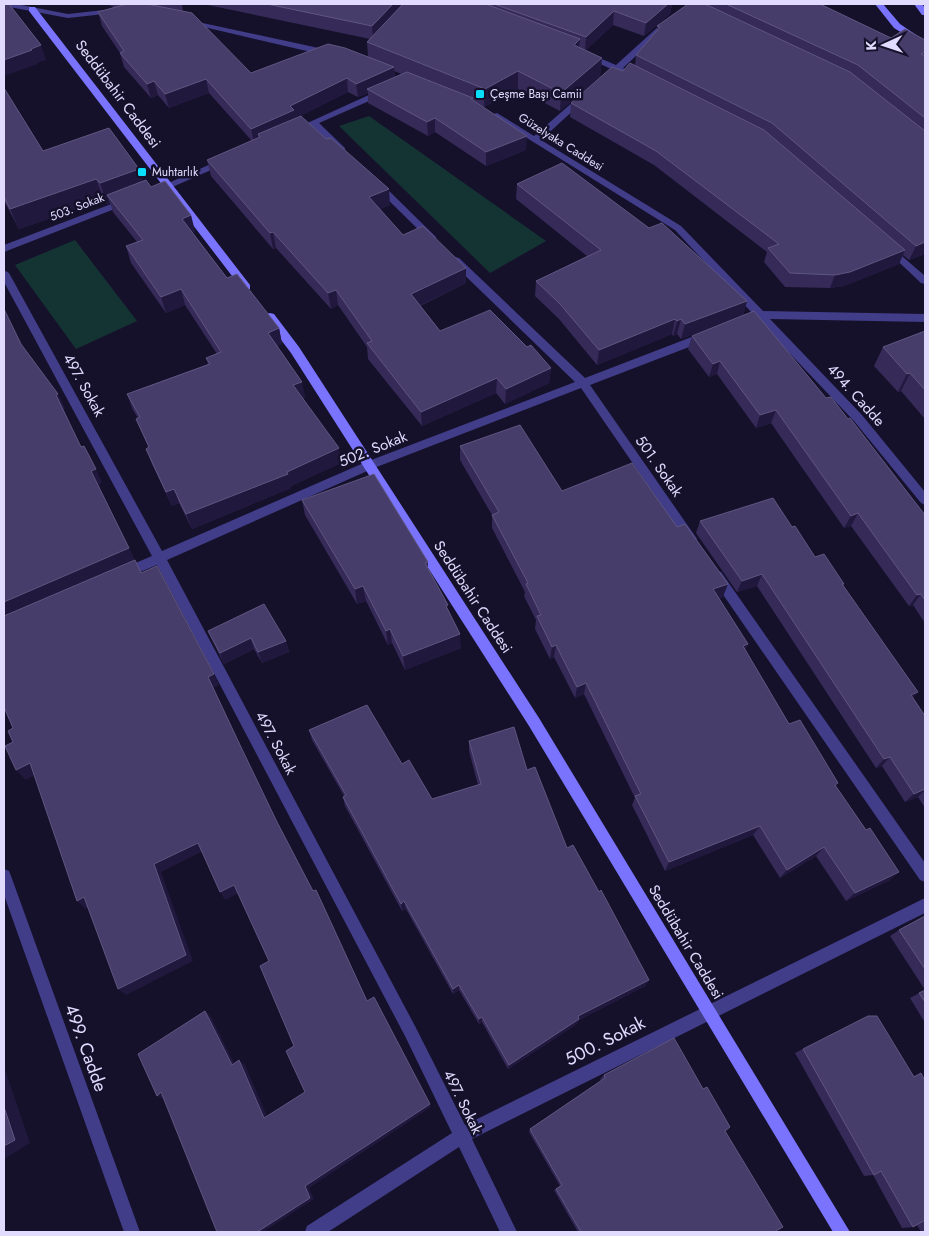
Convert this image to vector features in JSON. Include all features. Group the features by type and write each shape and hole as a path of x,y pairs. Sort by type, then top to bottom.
{"street":[{"path":"4,4 68,16 123,10"},
{"path":"879,4 897,26 925,45"},
{"path":"918,4 925,13"},
{"name":"Seddübahir Caddesi","path":"32,9 252,295"},
{"path":"179,20 341,56"},
{"path":"604,80 666,24"},
{"path":"582,54 618,67 644,80"},
{"path":"295,130 390,88"},
{"path":"535,140 590,92"},
{"name":"Güzelyaka Caddesi","path":"486,112 678,228 760,315"},
{"path":"313,122 348,157"},
{"name":"503. Sokak","path":"4,249 167,186 231,158"},
{"name":"501. Sokak","path":"370,177 583,383 697,547"},
{"path":"881,241 925,281"},
{"name":"497. Sokak","path":"4,273 160,558 410,1031 509,1232"},
{"name":"Seddübahir Caddesi","path":"265,311 295,350 534,722 842,1232"},
{"path":"733,325 760,315 925,318"},
{"name":"494. Cadde","path":"760,315 858,418 925,500"},
{"name":"502. Sokak","path":"108,581 370,466 716,332"},
{"path":"708,563 925,875"},
{"name":"499. Cadde","path":"4,876 132,1232"},
{"name":"500. Sokak","path":"313,1232 461,1136 925,904"}],"green space":[{"path":"369,116 546,241 490,273 339,126"},
{"path":"75,240 137,321 76,349 15,265"}],"building":[{"path":"4,4 9,4 41,45 4,60"},
{"path":"127,4 147,4 192,13 251,73 328,44 345,48 394,67 356,84 347,78 290,106 294,110 251,129 206,79 165,94 154,81 147,84 120,53 124,51 98,12"},
{"path":"267,4 393,4 372,26"},
{"path":"403,4 486,4 580,39 574,45 602,58 561,93 518,71 485,89 367,42"},
{"path":"494,4 668,4 646,23 614,11 586,37"},
{"path":"688,4 705,4 850,72 925,131 925,242 916,246 772,123 636,55 660,27 657,26"},
{"path":"726,4 820,4 891,38 905,29 925,40 925,52 921,54 925,56 925,118 858,65"},
{"path":"630,63 764,130 905,250 850,272 835,275 790,273 768,248 779,244 656,151 571,103 612,67 623,71"},
{"path":"407,72 473,98 471,99 527,136 486,152 435,118 427,122 367,89"},
{"path":"4,88 43,151 109,128 139,169 100,183 96,179 10,209 4,197"},
{"path":"301,116 326,139 331,138 389,189 369,197 403,235 423,226 466,268 411,294 440,331 490,310 527,347 531,345 551,368 506,389 497,378 421,412 367,343 372,341 336,290 328,293 273,232 270,233 207,160 260,137 258,134"},
{"path":"562,163 649,228 662,223 747,301 685,324 681,319 677,321 675,319 599,350 560,304 536,281 601,250 517,184"},
{"path":"146,180 151,187 165,181 191,215 182,219 227,278 237,274 279,328 268,333 302,382 293,385 339,448 287,472 288,474 186,514 174,489 166,492 146,449 149,447 136,419 140,417 127,394 210,364 206,358 221,352 181,289 161,297 126,246 143,240 107,195"},
{"path":"4,309 21,344 58,394 56,395 81,447 84,446 96,469 91,471 129,548 4,602"},
{"path":"754,311 826,398 831,397 848,419 850,418 925,515 925,600 921,594 917,595 858,513 851,516 776,410 760,415 720,361 713,364 692,336"},
{"path":"925,331 925,390 910,373 907,374 883,347"},
{"path":"520,425 562,491 632,463 677,527 685,524 728,584 713,589 748,644 743,646 789,724 800,720 838,783 835,785 866,830 870,828 899,872 855,893 824,847 787,870 760,826 669,862 635,796 641,794 586,683 577,687 556,645 552,647 537,616 541,615 526,584 528,583 492,515 499,512 460,446"},
{"path":"374,474 428,562 425,563 448,605 446,606 460,634 403,656 390,629 386,631 363,586 355,589 302,500"},
{"path":"773,498 792,527 795,526 815,557 824,554 844,584 842,584 918,692 911,695 925,716 925,789 914,794 890,757 884,759 762,574 742,581 700,521"},
{"path":"135,560 141,573 157,566 214,674 208,677 277,822 313,891 316,890 367,1001 374,997 430,1104 305,1186 310,1198 257,1232 217,1232 161,1092 157,1096 138,1054 205,1011 232,1065 239,1060 264,1118 305,1092 286,1051 294,1046 260,966 269,961 234,885 220,892 198,843 154,864 186,955 118,989 84,897 77,901 30,763 16,770 5,746 13,742 8,731 13,728 4,707 4,616"},
{"path":"264,604 286,641 258,652 251,638 220,653 208,631"},
{"path":"367,705 402,764 409,760 432,799 481,784 469,741 514,727 527,770 535,767 567,848 573,845 599,892 601,890 649,980 578,1016 579,1019 509,1065 482,1017 479,1019 459,985 453,989 404,901 401,904 343,797 346,795 309,730"},
{"path":"925,916 925,969 899,930"},
{"path":"925,990 925,1002 919,993"},
{"path":"868,1016 877,1016 914,1077 921,1073 925,1081 925,1220 913,1227 881,1171 874,1175 803,1049"},
{"path":"674,1038 703,1089 707,1087 730,1127 725,1131 783,1227 774,1232 581,1232 556,1189 562,1185 530,1129 605,1078 604,1075"},
{"path":"4,1107 15,1140 4,1146"}],"place":[{"name":"Çeşme Başı Camii","path":"480,94"},
{"name":"Muhtarlık","path":"142,172"}]}
